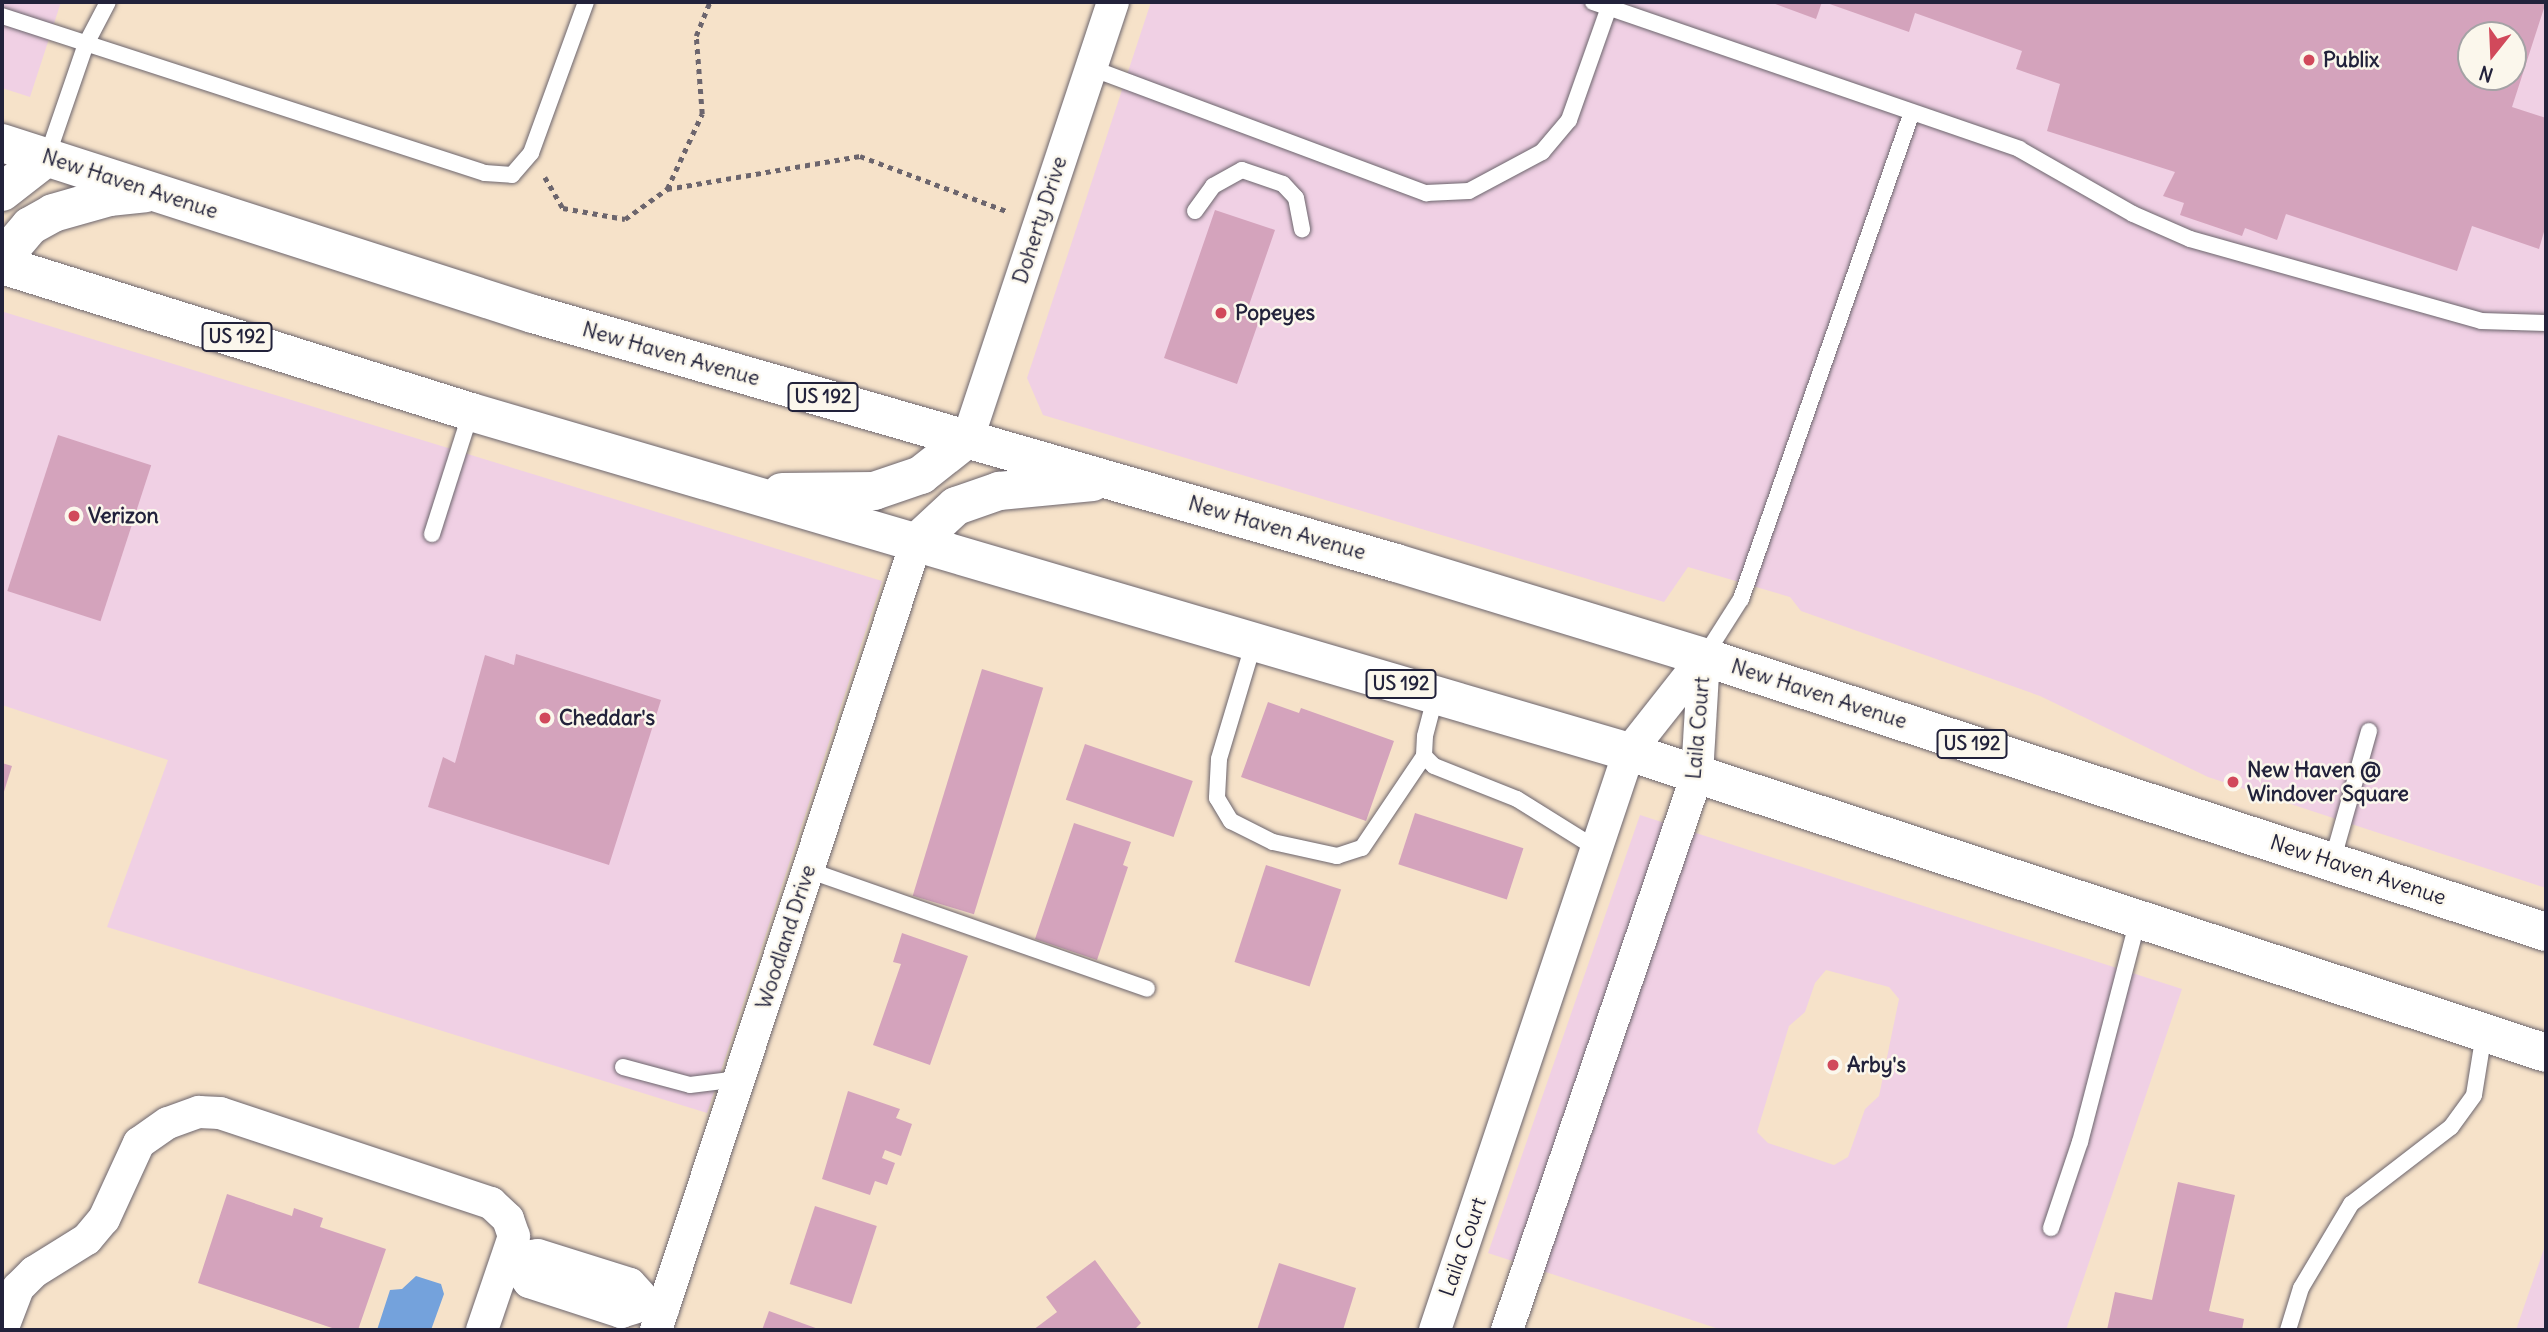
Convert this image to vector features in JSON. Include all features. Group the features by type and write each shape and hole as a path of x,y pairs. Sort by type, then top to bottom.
{"main road":[{"name":"New Haven Avenue","path":"2,143 533,314 968,438 1704,657 2546,932"},
{"path":"2,192 47,158"},
{"path":"2,262 30,226 53,214 109,197 154,192"},
{"name":"US 192","path":"2,262 471,412 1255,639 1629,752 2546,1053"},
{"path":"741,492 874,491 921,475 968,438"},
{"path":"916,543 957,506 999,491 1113,481"}],"street":[{"name":"Doherty Drive","path":"968,438 1113,2"},
{"name":"Woodland Drive","path":"656,1314 739,1079 916,543"},
{"name":"Laila Court","path":"1435,1330 1629,752 1704,657"},
{"name":"Laila Court","path":"1507,1330 1697,775 1704,657"},
{"path":"2,1330 19,1288 34,1272 87,1239 104,1219 139,1143 199,1112 220,1113 491,1203 509,1219 514,1236 510,1261 482,1330"},
{"path":"510,1261 529,1282 576,1282 621,1312 656,1314"}],"lane":[{"path":"47,158 86,44 108,2"},
{"path":"2,16 485,173 512,175 531,153 586,2"},
{"path":"1593,2 2019,149 2133,214 2190,239 2481,321 2546,321"},
{"path":"1091,68 1426,193 1469,191 1542,152 1569,120 1609,7"},
{"path":"1704,657 1741,599 1912,112"},
{"path":"1195,211 1213,186 1242,170 1283,184 1296,198 1303,229"},
{"path":"432,534 471,412"},
{"path":"1255,639 1219,758 1217,798 1231,821 1273,842 1337,856 1368,841 1424,756 1436,694"},
{"path":"2332,862 2369,731"},
{"path":"1424,756 1434,766 1517,799 1597,849"},
{"path":"808,870 1147,989"},
{"path":"2050,1228 2080,1142 2138,920"},
{"path":"2288,1330 2301,1288 2351,1204 2451,1127 2474,1095 2484,1033"},
{"path":"623,1067 690,1085 739,1079"}],"path":[{"path":"667,189 702,114 696,36 710,2"},
{"path":"531,153 563,208 625,219 667,189 860,156 1039,224"}],"shaded area":[{"path":"2,2 61,2 30,97 2,88"},
{"path":"1151,2 2546,2 2546,888 2208,777 2040,696 1801,611 1790,597 1688,567 1664,602 1043,415 1027,378"},
{"path":"4,312 882,581 707,1113 107,927 168,760 2,705"},
{"path":"1640,815 2182,989 2066,1330 1722,1330 1488,1253","holes":["1826,970 1889,987 1899,999 1879,1096 1865,1109 1848,1157 1834,1165 1768,1143 1757,1132 1789,1026 1805,1012 1815,983"]},
{"path":"2546,1243 2546,1330 2516,1330"}],"water":[{"path":"416,1276 441,1284 444,1294 431,1330 377,1330 390,1290 402,1289"}],"building":[{"path":"1770,2 1822,2 1816,19"},
{"path":"1824,2 2546,2 2527,61 2527,21 2457,21 2457,91 2517,91 2512,107 2546,118 2546,225 2539,249 2472,226 2457,271 2286,214 2277,240 2245,228 2242,236 2180,215 2184,203 2163,196 2175,172 2047,131 2060,84 2016,69 2022,51 1915,13 1909,32"},
{"path":"1215,210 1275,230 1248,308 1262,312 1237,384 1164,358"},
{"path":"58,435 151,465 101,621 7,591"},
{"path":"516,654 661,700 609,865 428,807 443,757 455,763 485,655 514,665"},
{"path":"982,669 1043,688 974,914 913,896"},
{"path":"1268,702 1299,713 1301,708 1394,741 1366,821 1241,777"},
{"path":"1085,744 1193,781 1174,837 1066,800"},
{"path":"2,763 12,766 2,798"},
{"path":"1415,813 1523,848 1507,900 1398,864"},
{"path":"1074,823 1131,842 1123,865 1128,867 1097,960 1035,939"},
{"path":"1266,865 1341,889 1310,986 1234,962"},
{"path":"902,933 968,956 930,1065 873,1045 901,964 893,962"},
{"path":"848,1091 900,1109 896,1118 912,1124 901,1156 885,1150 882,1158 895,1163 887,1185 875,1181 870,1195 822,1179"},
{"path":"2178,1182 2235,1195 2209,1311 2244,1319 2242,1330 2107,1330 2115,1292 2152,1300"},
{"path":"227,1194 292,1216 294,1208 323,1218 320,1227 386,1249 358,1330 338,1330 198,1283"},
{"path":"815,1206 877,1226 851,1304 790,1284"},
{"path":"1095,1260 1141,1323 1134,1330 1033,1330 1057,1312 1046,1297"},
{"path":"1279,1263 1356,1288 1343,1330 1257,1330"},
{"path":"769,1311 821,1330 762,1330"}],"place":[{"name":"Publix","path":"2309,60"},
{"name":"Popeyes","path":"1221,313"},
{"name":"Verizon","path":"74,516"},
{"name":"Cheddar's","path":"545,718"},
{"name":"New Haven @ Windover Square","path":"2233,782"},
{"name":"Arby's","path":"1833,1065"}]}
